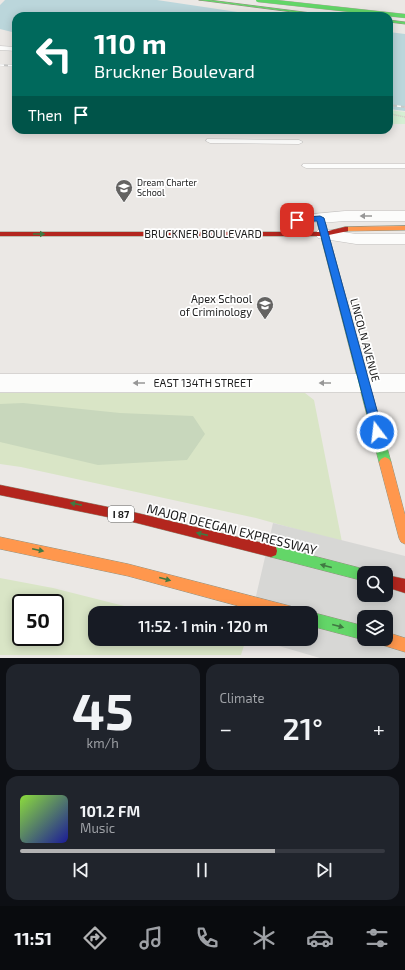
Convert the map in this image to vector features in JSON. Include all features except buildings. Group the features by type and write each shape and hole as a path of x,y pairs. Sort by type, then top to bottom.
{"main road":[{"path":"193,0 281,12"},
{"path":"201,0 300,12"},
{"path":"225,0 319,12"},
{"path":"258,0 368,12"},
{"path":"295,0 300,4 313,9 335,12"},
{"path":"393,15 405,16"},
{"path":"393,21 405,22"},
{"path":"393,26 405,28"},
{"path":"319,224 350,228 405,228"},
{"name":"BRUCKNER BOULEVARD","path":"0,234 319,224"},
{"name":"LINCOLN AVENUE","path":"319,224 364,383 405,538"},
{"name":"MAJOR DEEGAN EXPRESSWAY","path":"0,490 81,505 240,543 357,573"},
{"path":"0,543 128,570 265,606"},
{"path":"393,583 405,586"},
{"path":"318,621 357,631"},
{"path":"393,642 405,645"}],"street":[{"name":"BRUCKNER BOULEVARD","path":"319,224 345,216 405,216"},
{"name":"BRUCKNER BOULEVARD","path":"319,224 356,240 405,239"},
{"name":"EAST 134TH STREET","path":"0,383 405,383"}],"lane":[{"path":"0,48 12,49"},
{"path":"210,141 299,142"},
{"path":"306,166 405,166"}],"path":[{"path":"393,114 405,117"}],"green space":[{"path":"393,110 405,112 405,124 393,124"},
{"path":"0,393 305,393 314,400 342,542 256,518 21,467 0,464"},
{"path":"23,403 120,413 193,416 205,434 187,460 98,465 0,442 0,404"},
{"path":"0,578 53,588 124,606 88,606 88,646 244,646 241,655 0,655"}],"water":[{"path":"5,0 157,0 237,12 12,12 12,32 0,29 0,5"},
{"path":"393,32 405,34 405,111 393,110"}],"pier":[{"path":"273,523 405,556 405,658 320,658 279,646 318,646 318,606 254,606"}],"railway":[{"path":"0,65 12,66"},
{"path":"393,106 405,107"}],"traffic: fast":[{"path":"201,0 300,12"},
{"path":"258,0 368,12"},
{"path":"393,15 405,16"},
{"path":"393,22 405,23"},
{"path":"320,218 385,462"},
{"path":"271,551 357,573"},
{"path":"318,621 357,631"}],"traffic: slow":[{"path":"345,229 405,228"},
{"path":"385,462 405,538"},
{"path":"0,543 128,570 264,606"},
{"path":"393,642 405,645"}],"traffic: jam":[{"path":"0,234 324,234 345,229"},
{"path":"0,490 137,518 271,551"},
{"path":"393,583 405,586"}],"place":[{"name":"Dream Charter School","path":"124,203"},
{"name":"Apex School of Criminology","path":"265,320"}],"route":[{"path":"297,220 320,218 377,432"}]}
